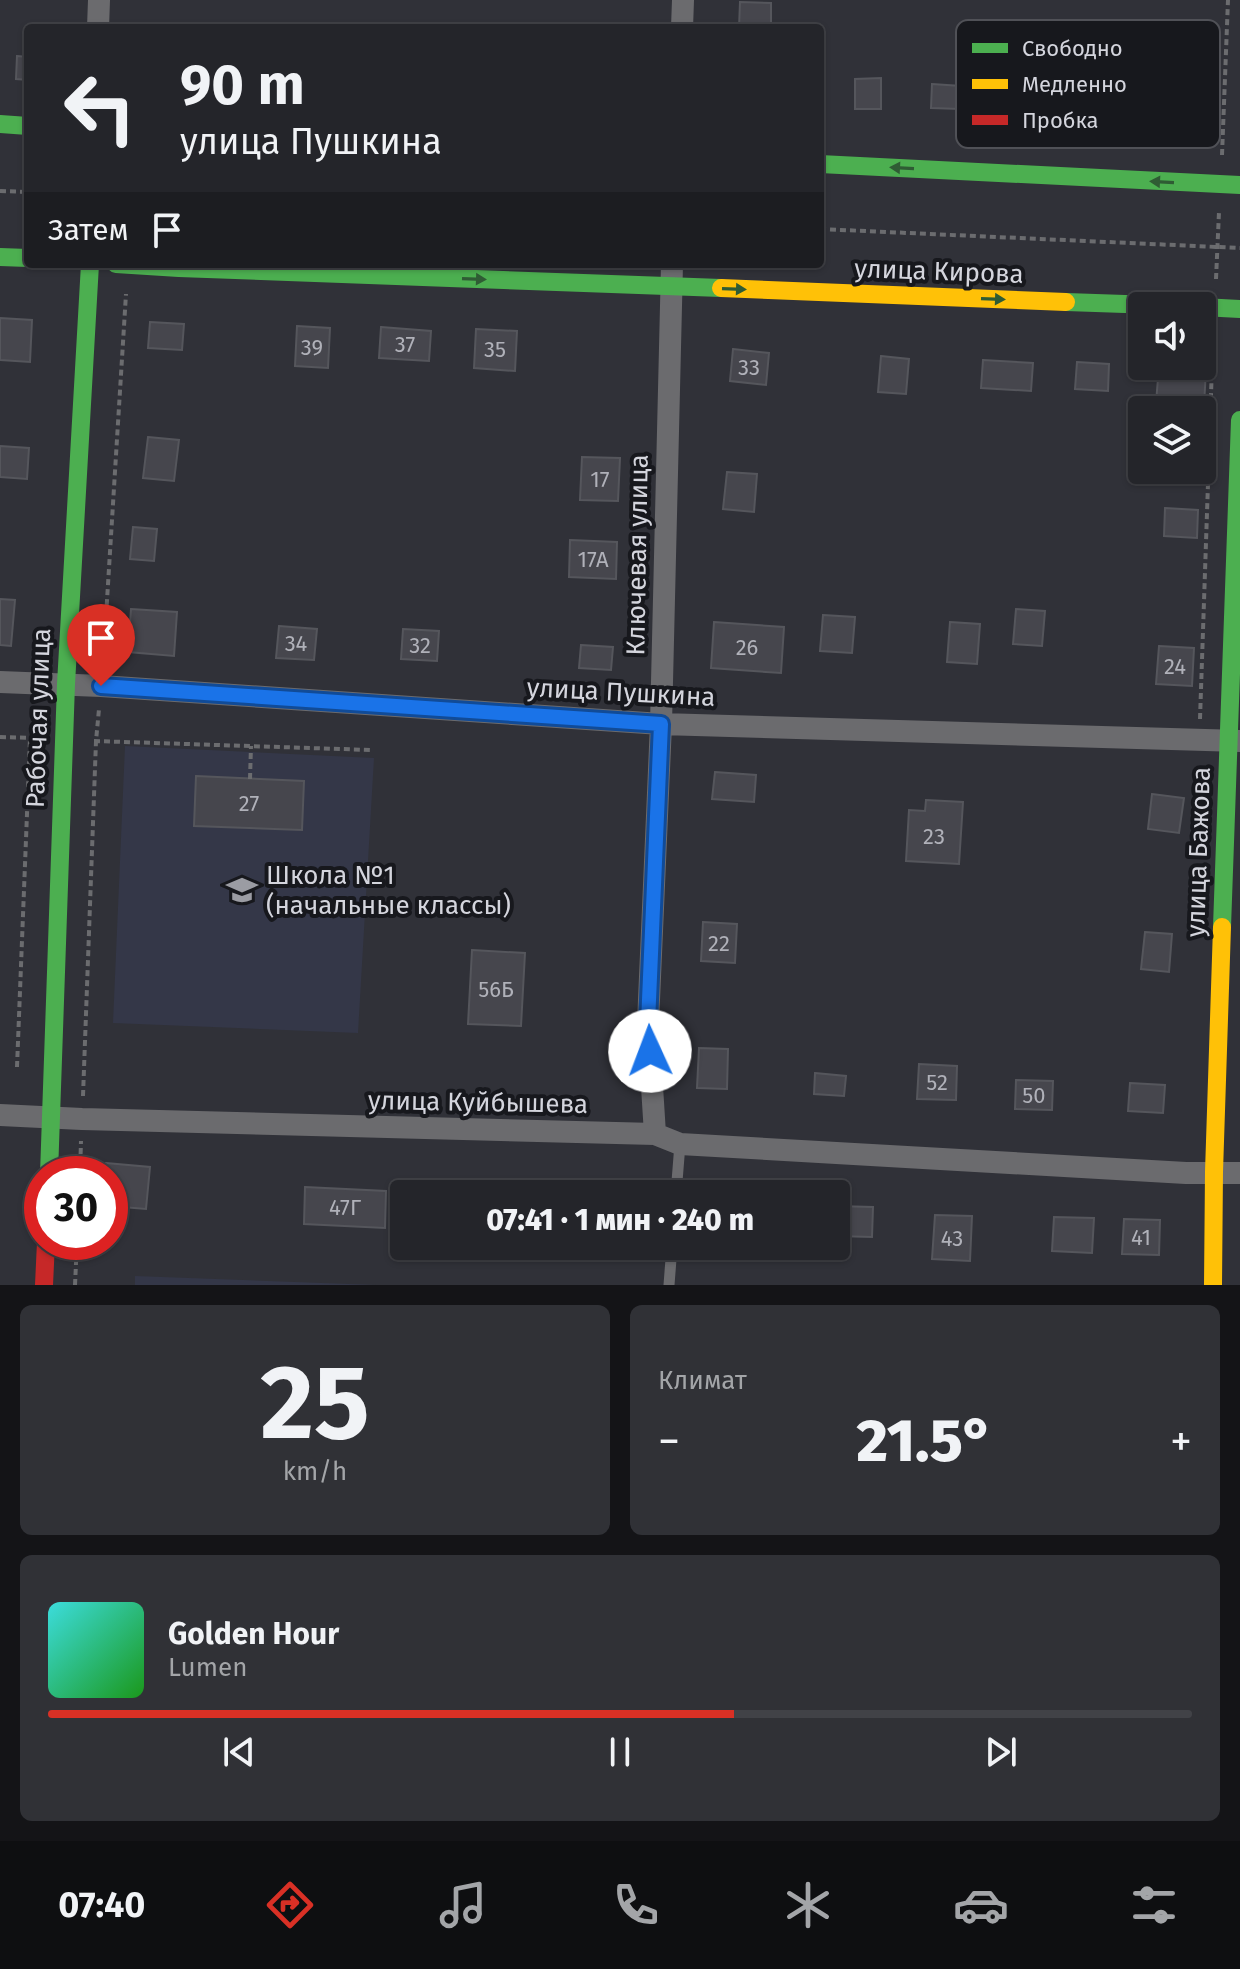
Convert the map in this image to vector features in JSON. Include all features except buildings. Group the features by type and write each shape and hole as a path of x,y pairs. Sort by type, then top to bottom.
{"main road":[{"path":"0,124 24,126"},
{"path":"824,164 1240,185"},
{"path":"0,257 24,258"},
{"name":"Рабочая улица","path":"50,1156 66,684 90,268"},
{"name":"улица Кирова","path":"287,268 672,275 1128,303"},
{"path":"1216,308 1240,309"},
{"name":"улица Бажова","path":"1213,1285 1214,1172 1234,740 1240,420"},
{"path":"44,1285 45,1260"}],"street":[{"path":"98,24 99,0"},
{"path":"682,24 683,0"},
{"name":"Ключевая улица","path":"655,1134 648,1023 661,724 672,275"},
{"name":"улица Пушкина","path":"0,682 101,686 661,724 1234,740"},
{"name":"улица Куйбышева","path":"0,1115 655,1134 680,1144 1186,1173 1240,1173"}],"lane":[{"path":"677,1180 680,1144"},
{"path":"669,1285 671,1260"}],"path":[{"path":"0,191 24,192"},
{"path":"824,229 1240,248"},
{"path":"81,1156 96,741 122,268"},
{"path":"0,737 371,750"},
{"path":"17,1067 30,738"},
{"path":"250,779 251,746"},
{"path":"75,1285 76,1260"}],"shaded area":[{"name":"Школа №1 (начальные классы)","path":"125,746 374,758 358,1033 113,1023"},
{"path":"135,1276 376,1285 135,1285"}],"traffic: fast":[{"path":"0,124 24,126"},
{"path":"824,164 1240,185"},
{"path":"0,257 24,258"},
{"path":"50,1156 66,684 90,268"},
{"path":"179,268 721,288"},
{"path":"1066,302 1128,304"},
{"path":"1216,308 1240,309"},
{"path":"1222,927 1240,420"}],"traffic: slow":[{"path":"721,288 1066,302"},
{"path":"1213,1285 1222,927"}],"traffic: jam":[{"path":"44,1285 45,1260"}],"place":[{"name":"Школа №1 (начальные классы)","path":"242,890"}],"route":[{"path":"101,686 661,724 648,1023 650,1051"}]}
